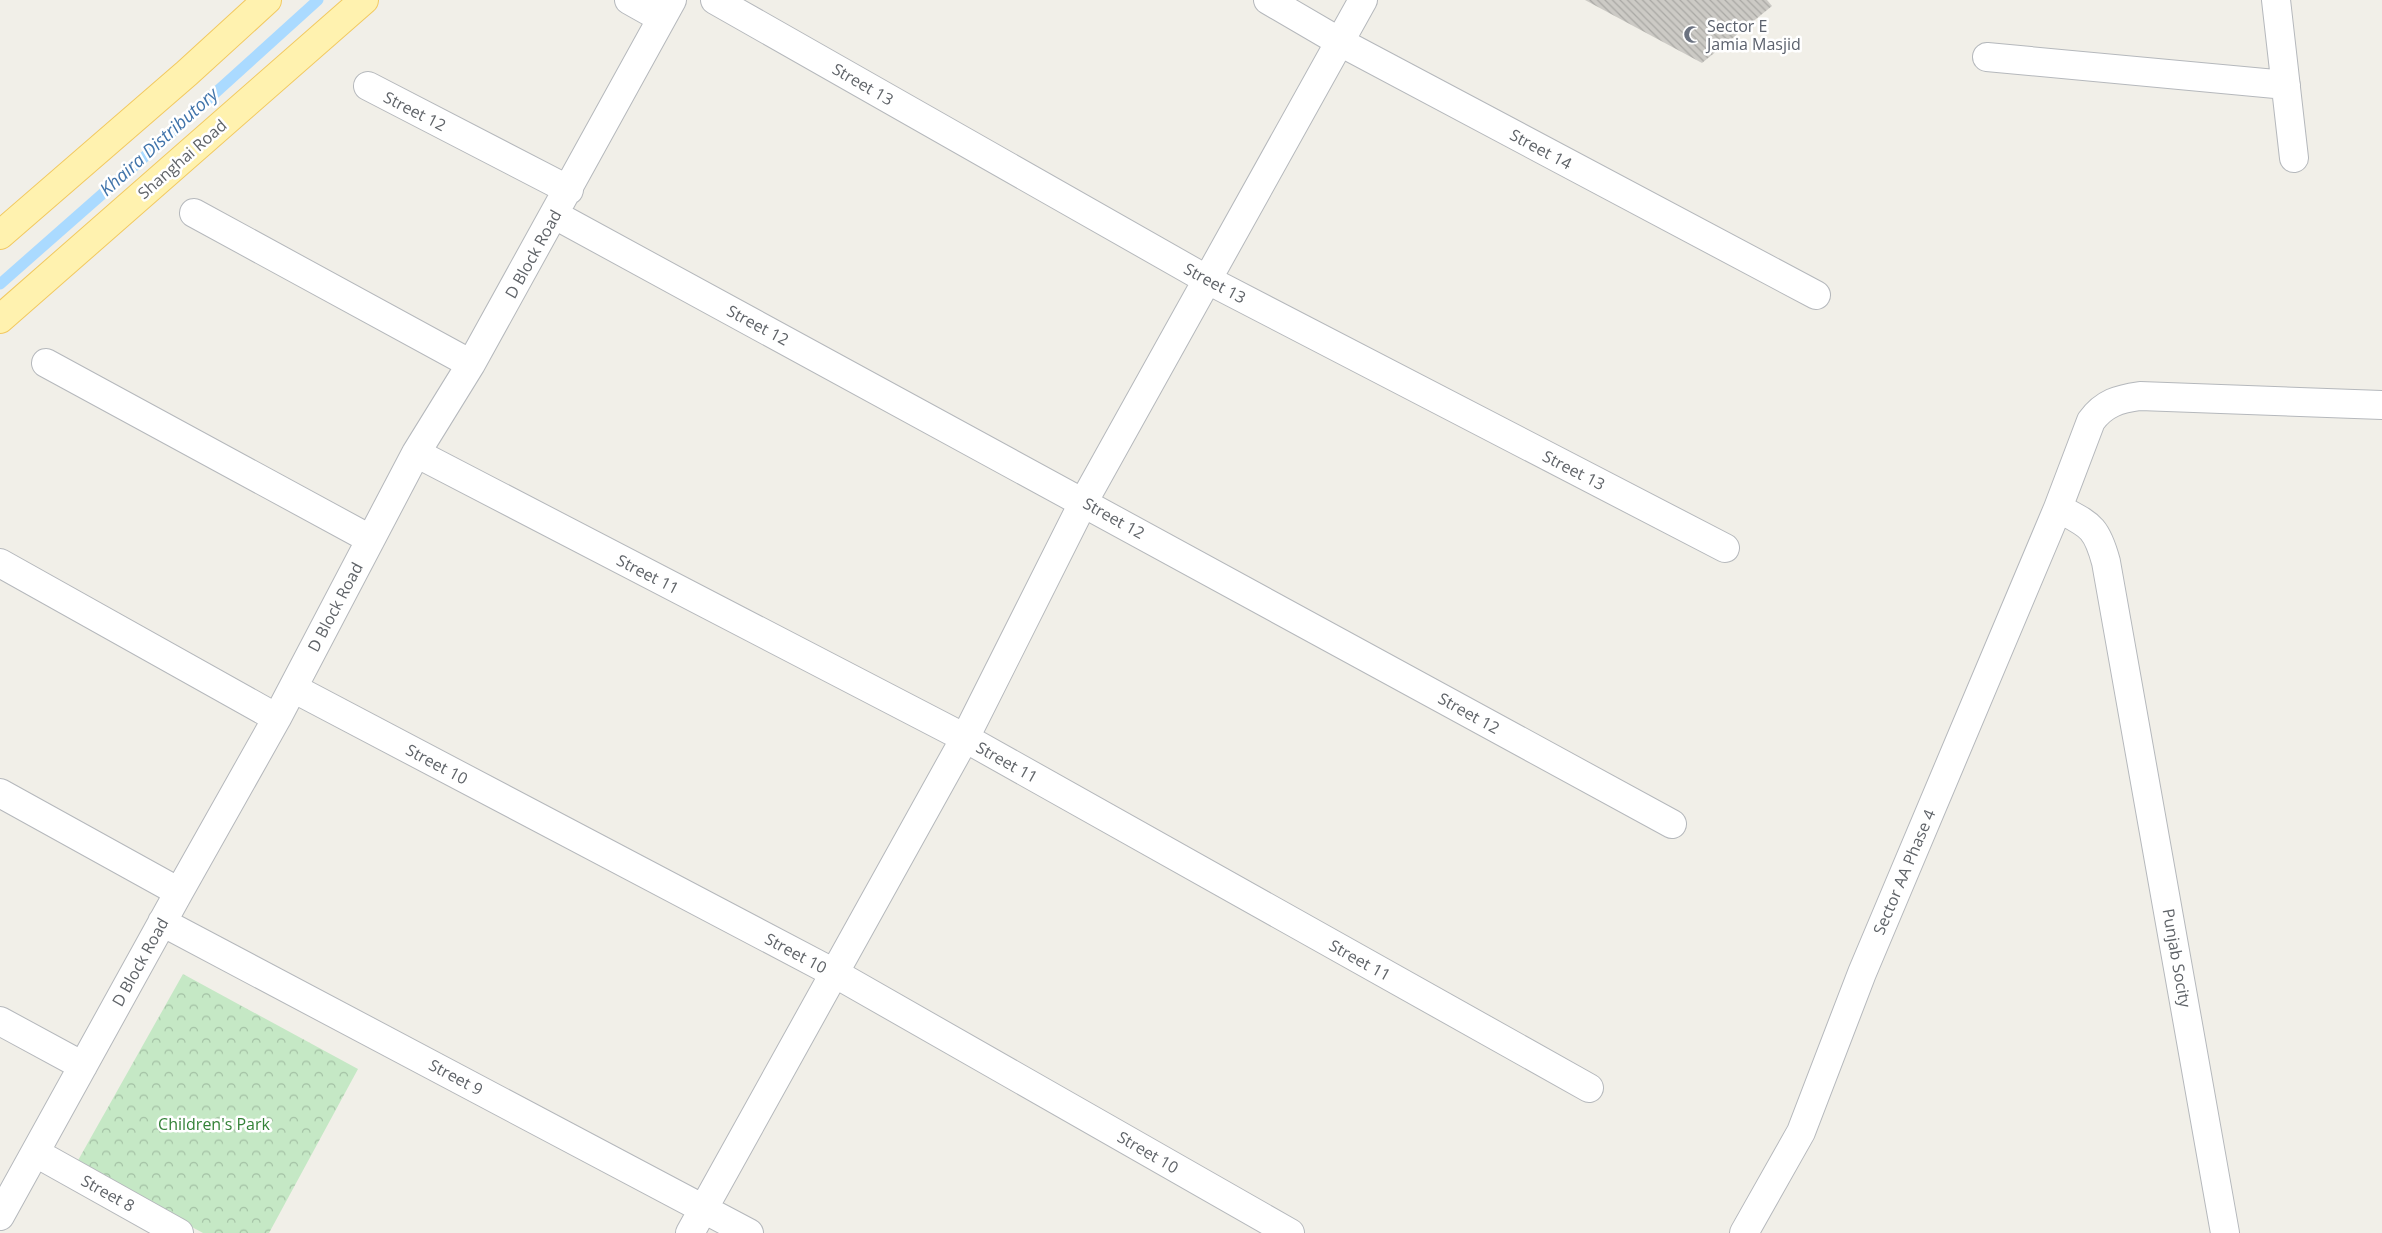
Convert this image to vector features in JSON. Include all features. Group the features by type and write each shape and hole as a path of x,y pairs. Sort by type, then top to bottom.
{"main road":[{"path":"0,235 187,73 266,0"},
{"name":"Shanghai Road","path":"0,319 364,0"}],"street":[{"path":"629,0 666,9"},
{"name":"Street 13","path":"715,0 1206,279 1725,548"},
{"name":"Street 14","path":"1268,0 1340,42 1816,296"},
{"path":"690,1233 836,974 965,738 1084,502 1206,279 1363,0"},
{"path":"2276,0 2294,158"},
{"name":"D Block Road","path":"0,1216 162,922 278,718 416,453 471,364 569,190 666,9"},
{"path":"1986,57 2286,85"},
{"name":"Street 12","path":"368,86 569,190"},
{"path":"194,213 471,364"},
{"name":"Street 12","path":"555,214 1672,824"},
{"path":"46,363 370,540"},
{"name":"Sector AA Phase 4","path":"1744,1233 1801,1132 1862,973 2058,508 2091,421 2100,409 2119,399 2140,396 2382,405"},
{"name":"Street 11","path":"416,453 965,738 1589,1088"},
{"name":"Punjab Socity","path":"2058,508 2090,526 2101,543 2129,683 2225,1233"},
{"path":"0,563 278,718"},
{"name":"Street 10","path":"293,688 836,974 1290,1233"},
{"path":"0,793 179,892"},
{"name":"Street 9","path":"162,922 749,1233"},
{"path":"0,1021 83,1066"},
{"name":"Street 8","path":"36,1153 180,1233"}],"green space":[{"name":"Children's Park","path":"183,974 358,1069 269,1233 203,1233 76,1164"}],"building":[{"name":"Sector E Jamia Masjid","path":"1585,0 1767,0 1772,6 1702,63"}],"waterway":[{"name":"Khaira Distributory","path":"0,284 318,0"}],"place":[{"name":"Sector E Jamia Masjid","path":"1693,35"}]}
